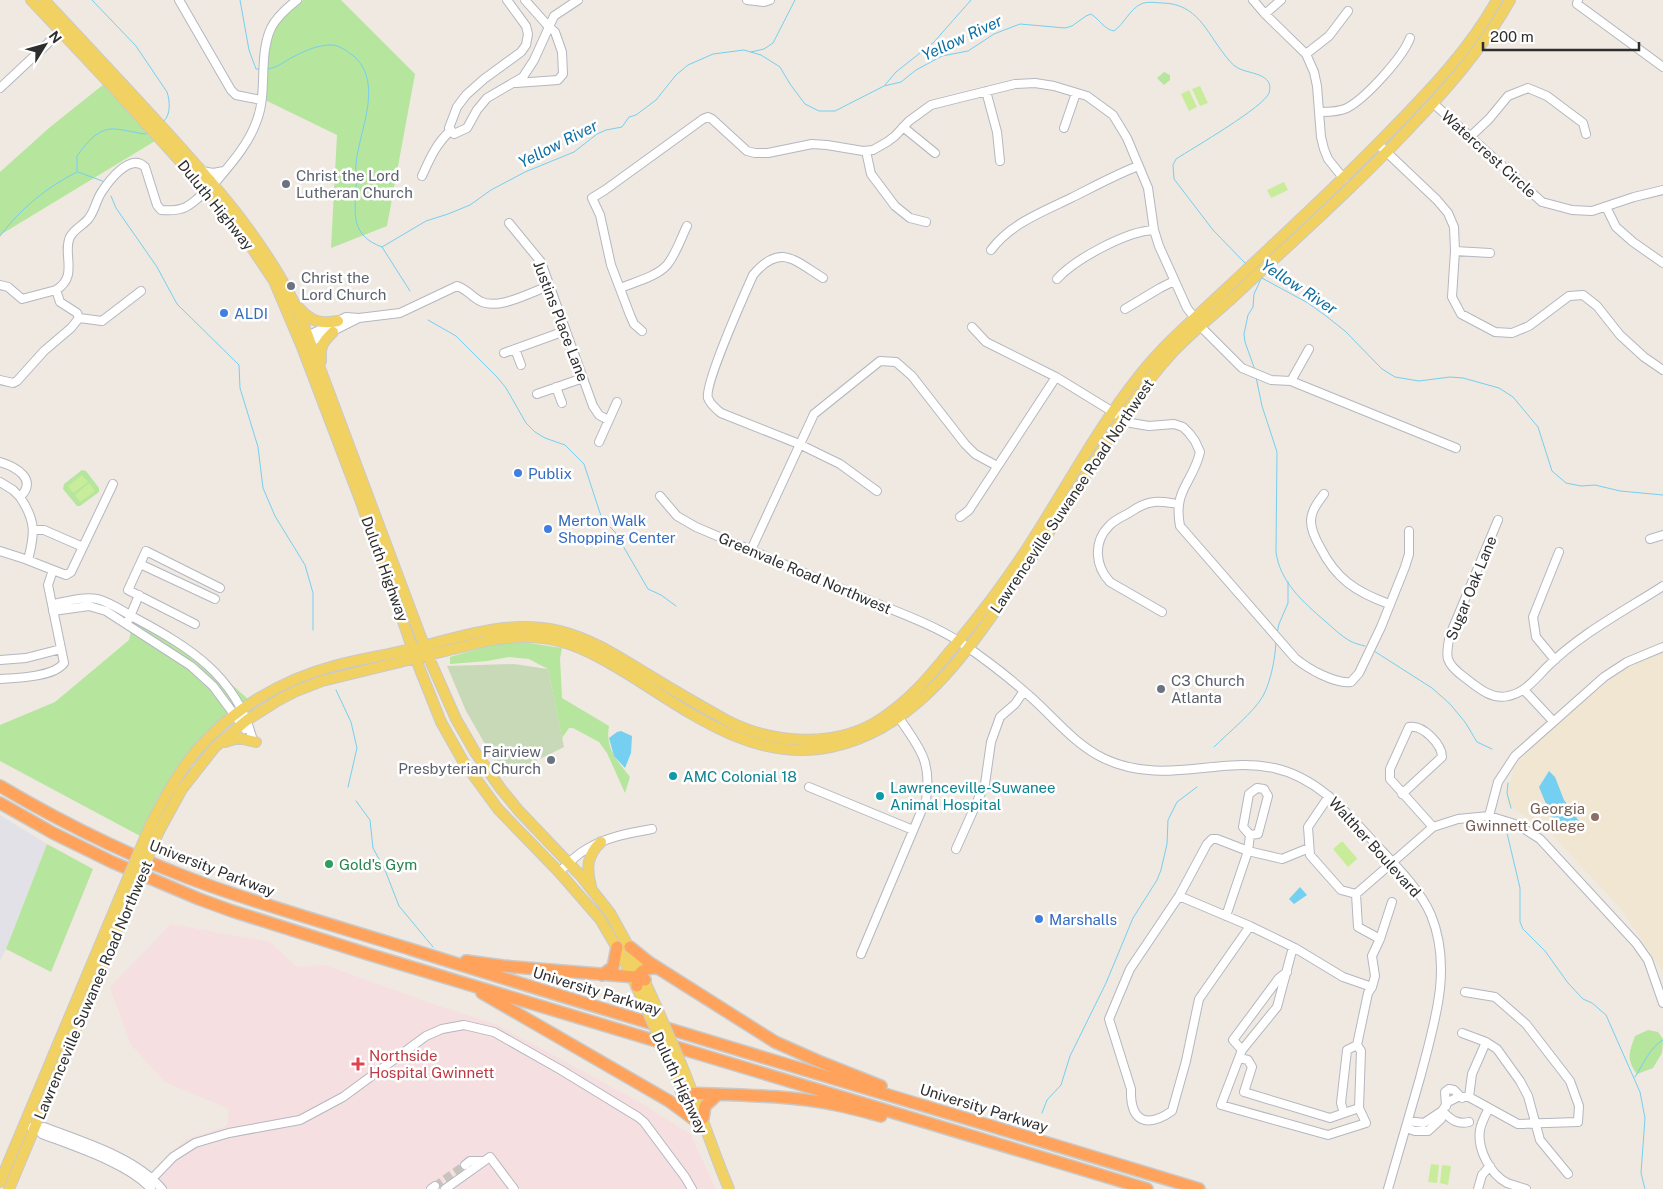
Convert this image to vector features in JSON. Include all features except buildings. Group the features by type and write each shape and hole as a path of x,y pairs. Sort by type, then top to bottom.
{"highway":[{"name":"University Parkway","path":"0,786 79,829 188,877 263,904 493,976 1199,1189"},
{"name":"University Parkway","path":"0,804 78,846 146,878 199,899 310,936 1147,1189"},
{"path":"602,975 612,967 617,947"},
{"path":"630,947 656,968 775,1042 933,1109"},
{"path":"416,951 477,963 639,978 648,968 656,968"},
{"path":"463,982 699,1120 705,1106 717,1094"},
{"path":"669,1101 675,1100 687,1091 796,1099 838,1105 941,1133 980,1139"}],"main road":[{"name":"Duluth Highway","path":"31,0 165,137 202,171 217,202 246,239 274,281 323,375 426,651 456,719 488,771 519,810 592,890 610,913 630,947 644,1003 670,1063 687,1091 730,1189"},
{"name":"Duluth Highway","path":"44,0 149,120"},
{"name":"Lawrenceville Suwanee Road Northwest","path":"1262,263 1424,96 1462,52 1497,0"},
{"name":"Lawrenceville Suwanee Road Northwest","path":"0,1182 155,828 167,792 187,763 213,734 239,712 273,690 304,676 334,666 490,640 534,637 553,640 580,648 632,676 694,716 727,733 750,741 785,749 811,750 838,746 866,736 899,718 920,702 968,649 1064,510 1122,418 1153,374 1198,323 1262,263 1387,153 1448,88 1494,28 1510,0"},
{"name":"Duluth Highway","path":"165,137 171,151 218,194 245,222 268,255 296,305 305,341 414,653 441,722 468,768 498,809 559,872 600,919 656,1006 682,1066 687,1091"},
{"path":"296,305 306,316 314,321 323,323 338,321"},
{"name":"Lawrenceville Suwanee Road Northwest","path":"426,651 479,630 530,626 544,628 589,640 738,726 770,737 822,738 862,729 880,720 921,686 958,641 1025,551 1113,412 1161,350 1198,323"},
{"path":"323,375 320,350 323,342 333,332"},
{"name":"Lawrenceville Suwanee Road Northwest","path":"155,828 182,789 215,748 244,723 277,701 309,686 414,653"},
{"path":"215,748 238,738 256,742"},
{"path":"592,890 587,863 601,842"},
{"name":"Lawrenceville Suwanee Road Northwest","path":"9,1189 37,1128 123,902"}],"street":[{"path":"179,0 231,90 236,95 261,100"},
{"path":"0,285 8,287 22,299 57,290 67,278 70,262 68,247 70,237 87,221 110,180 121,170 136,162 141,163 148,174 155,199 160,200 165,205 166,210 180,211 196,201 224,171 253,130 258,119 264,54 271,27 287,8 297,0"},
{"path":"507,0 526,26 528,34 526,45 521,52 484,79 456,107 449,128 454,134 467,128 477,110 487,98 500,89 515,83 558,80 563,74 562,52 555,32 526,0"},
{"path":"515,83 523,76 534,60 554,16 578,0"},
{"path":"747,0 764,2 770,0"},
{"path":"1253,0 1306,54 1314,72 1324,149 1328,159 1344,179"},
{"path":"1265,14 1281,0"},
{"path":"1578,0 1578,4 1593,16 1663,67"},
{"path":"1306,54 1329,36 1348,11"},
{"path":"0,88 61,31"},
{"path":"1320,112 1341,110 1356,102 1396,61 1407,46 1410,38"},
{"path":"642,331 634,324 611,265 600,215 592,198 708,117 747,151 754,153 768,153 812,144 828,144 866,151 873,150 887,142 916,114 931,105 1015,84 1034,83 1054,86 1087,96 1103,106 1113,116 1127,138 1148,188 1154,230 1174,282 1187,308 1198,323 1242,368 1271,380 1291,381 1456,448"},
{"path":"1471,136 1508,96 1528,88 1547,96 1583,123 1586,134"},
{"path":"986,91 997,132 1000,161"},
{"path":"1064,128 1076,94"},
{"name":"Watercrest Circle","path":"1433,103 1542,202 1572,210 1592,210 1663,190"},
{"path":"903,126 935,153"},
{"path":"422,176 433,150 451,130"},
{"path":"1378,144 1448,213 1454,227 1455,251 1452,297 1460,314 1495,332 1512,333 1529,326 1569,296 1583,295 1597,306 1620,335 1644,357 1663,370"},
{"path":"866,151 871,174 894,206 910,218 926,222"},
{"path":"991,250 1009,231 1035,215 1138,166"},
{"path":"202,171 213,173 224,171"},
{"path":"196,201 217,202"},
{"path":"1606,206 1616,227 1663,264"},
{"name":"Justins Place Lane","path":"509,223 541,262 593,406 599,414 608,420"},
{"path":"620,288 655,274 666,267 687,226"},
{"path":"1057,279 1065,270 1090,254 1124,237 1138,232 1154,230"},
{"path":"1455,251 1490,253"},
{"path":"823,278 794,260 785,258 777,257 768,260 759,267 752,275 719,357 708,389 708,398 721,413 800,444 840,464 877,491"},
{"path":"1126,309 1160,288 1174,282"},
{"path":"305,341 346,317 359,318 400,313 458,286 489,305 507,302 549,286"},
{"path":"57,290 60,302 77,313 79,318"},
{"path":"79,318 102,321 141,291"},
{"path":"0,380 13,383 17,381 44,351 79,318"},
{"path":"305,341 333,332 359,318"},
{"path":"972,327 986,342 1056,377 1122,418 1136,424 1149,426 1174,424 1189,433 1200,452 1180,496 1178,504 1180,526 1295,658 1303,665 1320,673 1344,683 1351,682 1359,673 1410,554 1409,531"},
{"path":"504,353 566,331"},
{"path":"515,349 521,365"},
{"path":"1291,381 1309,349"},
{"path":"751,550 814,414 880,361 896,362 912,376 965,444 975,454 997,466"},
{"path":"960,517 969,510 1056,377"},
{"path":"537,394 583,378"},
{"path":"556,387 562,403"},
{"path":"599,442 617,402"},
{"path":"0,462 14,468 26,477 28,484 26,492 20,497"},
{"path":"0,482 13,490 27,508 34,530 28,560"},
{"path":"0,552 28,560 66,575 71,572 113,484"},
{"path":"1324,494 1314,510 1311,521 1315,538 1326,558 1337,574 1346,582 1357,590 1389,604"},
{"name":"Greenvale Road Northwest","path":"660,496 677,516 696,527 919,621 958,641"},
{"path":"1162,612 1110,582 1099,563 1098,548 1102,534 1110,524 1130,512 1155,502 1178,504"},
{"name":"Sugar Oak Lane","path":"1498,520 1450,635 1446,655 1450,665 1455,670 1494,696 1506,697 1524,690 1572,645 1663,586"},
{"path":"34,530 44,530 83,547"},
{"path":"1650,539 1663,535"},
{"path":"195,624 128,590 146,551 220,588"},
{"path":"1555,660 1536,637 1533,617 1559,552"},
{"path":"140,564 215,599"},
{"path":"0,679 43,673 61,668 64,663 48,585 53,570"},
{"path":"127,624 139,595"},
{"path":"53,608 84,598 98,599 165,634 198,656 209,666 227,687 244,723"},
{"path":"53,608 89,606 106,611 191,666 239,712"},
{"name":"Walther Boulevard","path":"958,641 1024,691 1080,743 1099,756 1117,764 1150,771 1248,765 1279,769 1302,779 1329,796 1392,862 1430,913 1437,934 1442,966 1441,992 1435,1021 1388,1189"},
{"path":"1489,816 1498,782 1515,756 1609,673 1627,662 1663,647"},
{"path":"0,660 26,658 61,649"},
{"path":"1524,690 1553,722"},
{"path":"956,849 985,784 991,742 1000,717 1015,704 1024,691"},
{"path":"861,954 926,800 928,773 919,747 899,718"},
{"path":"1402,794 1442,757 1441,751 1435,743 1419,727 1409,727 1390,769 1390,779 1402,794 1433,827"},
{"path":"809,787 913,830"},
{"path":"1226,916 1248,851 1250,834 1243,826 1249,794 1256,788 1264,789 1268,796 1258,834 1250,834"},
{"path":"1329,796 1308,827 1310,855 1341,890 1356,894"},
{"path":"1356,894 1433,827 1458,819 1489,816 1518,824 1540,839 1560,859 1636,943 1648,960 1663,1003"},
{"path":"559,872 584,850 601,842 620,835 652,829"},
{"path":"1250,926 1199,999 1186,1061 1172,1111 1160,1120 1147,1122 1140,1118 1130,1101 1131,1089 1109,1019 1130,968 1179,896 1207,844 1212,839 1217,839 1248,851 1282,859 1310,848"},
{"path":"1356,894 1358,927 1380,939"},
{"path":"1179,896 1250,926 1293,947 1343,977 1372,987"},
{"path":"1357,1045 1368,993 1372,987 1374,976 1372,956 1380,939 1392,902"},
{"path":"1293,947 1277,1007 1240,1054 1221,1105 1328,1135 1366,1123 1359,1108 1362,1051 1357,1045"},
{"path":"1286,972 1279,978 1233,1040 1240,1054 1248,1060 1252,1067 1244,1092 1330,1118 1359,1108"},
{"path":"1407,1125 1415,1131 1428,1131 1441,1119 1445,1092 1449,1089 1518,1124 1578,1122 1580,1106 1570,1081 1526,1024 1495,996 1465,992"},
{"path":"150,1184 182,1151 202,1140 300,1120 328,1106 382,1070 426,1036 442,1029 464,1025 494,1032 638,1117 644,1122 692,1189"},
{"path":"1462,1033 1486,1042 1497,1049 1520,1081 1528,1096 1540,1140 1568,1174"},
{"path":"1444,1108 1466,1098 1472,1074 1486,1042"},
{"path":"1344,1114 1341,1103 1347,1050 1357,1045"},
{"path":"1279,1121 1284,1104"},
{"path":"1444,1108 1453,1121 1462,1124 1468,1122"},
{"path":"1489,1108 1480,1129 1480,1144 1490,1166 1494,1173 1507,1182 1526,1189"},
{"path":"24,1124 37,1128 42,1134 118,1165 162,1189"},
{"path":"464,1165 470,1161 487,1159"},
{"path":"445,1189 487,1159"},
{"path":"487,1159 514,1189"},
{"path":"1478,1189 1482,1176 1490,1166"}],"shaded area":[{"name":"Georgia Gwinnett College","path":"1663,647 1663,973 1622,910 1549,831 1505,803 1514,767 1574,701"},
{"path":"0,815 47,844 0,961"},
{"name":"Northside Hospital Gwinnett","path":"171,924 270,942 297,967 325,965 498,1025 641,1103 691,1135 716,1189 154,1189 146,1179 160,1163 187,1139 227,1126 229,1109 165,1082 131,1045 110,987"}],"green space":[{"path":"303,0 341,0 415,74 387,226 331,248 337,135 263,99 270,27"},
{"path":"1164,72 1170,75 1170,80 1164,85 1157,78"},
{"path":"109,80 160,138 0,235 0,172 49,128"},
{"path":"1200,86 1208,103 1200,106 1192,89"},
{"path":"1189,90 1197,107 1189,111 1181,94"},
{"path":"1284,182 1288,190 1271,198 1267,190"},
{"path":"82,470 86,471 99,488 99,492 80,506 77,506 63,489 64,484"},
{"path":"82,475 88,482 73,493 68,486"},
{"path":"89,483 95,491 80,502 75,495"},
{"path":"134,617 184,641 250,701 181,778 157,845 0,761 0,725 55,702 129,640"},
{"path":"515,641 562,648 560,658 562,698 609,726 610,748 630,777 625,793 607,753 599,742 573,728 569,728 562,738 548,669 529,659 509,657 450,664 450,657 494,644"},
{"path":"514,664 548,669 564,747 504,777 466,711 447,666"},
{"path":"1341,842 1357,859 1348,867 1333,849"},
{"path":"47,844 93,869 51,972 6,949"},
{"path":"1648,1030 1658,1032 1663,1039 1662,1053 1653,1068 1637,1074 1631,1064 1630,1052 1635,1036"},
{"path":"1431,1164 1439,1165 1437,1183 1428,1182"},
{"path":"1442,1165 1451,1166 1448,1185 1440,1183"}],"water":[{"path":"621,731 632,736 631,753 625,768 614,756 609,738"},
{"path":"1549,771 1555,777 1564,800 1581,824 1576,830 1564,832 1551,816 1539,787"},
{"path":"1300,887 1307,895 1294,904 1289,899"}],"waterway":[{"name":"Yellow River","path":"92,0 136,46 167,92 169,107 168,115 164,121"},
{"name":"Yellow River","path":"240,0 249,50 256,69 259,69"},
{"path":"751,52 764,49 773,43 795,0"},
{"path":"885,85 896,72 934,42 971,0"},
{"name":"Yellow River","path":"266,69 277,66 307,50 328,45 342,48 356,58 364,69 369,95 356,164 355,215 359,230 364,236 382,247 426,221 470,205 491,190 525,172 574,152 597,134 622,127 629,117 636,115 656,100 676,75 688,65 713,54 744,50 761,55 780,67 805,104 819,111 835,111 884,86 901,82 916,70 942,56 968,51 994,34 1020,24 1065,28 1072,26 1091,14 1114,31 1141,4 1152,2 1175,5 1184,8 1200,20 1230,62 1242,70 1260,75 1270,86 1269,93 1255,108 1176,159 1173,165 1174,179 1213,230 1246,264"},
{"name":"Yellow River","path":"77,171 77,156 83,147 105,130 113,129 145,134 149,132"},
{"name":"Yellow River","path":"0,236 35,199 77,172"},
{"path":"78,172 105,182"},
{"path":"111,196 116,208 157,267 177,304 239,365 240,388 258,447 263,488 275,516 305,565 313,593 313,630"},
{"path":"382,247 410,291"},
{"name":"Yellow River","path":"1260,277 1308,303 1326,316 1345,331 1382,369 1395,377 1419,381 1450,377 1463,378 1499,388 1513,397 1538,427 1552,471 1566,483 1581,486 1595,485 1620,491 1663,495"},
{"path":"1255,370 1244,334 1248,315 1253,307 1254,294 1261,279"},
{"path":"428,320 456,336 497,377 506,388 526,423 535,432 545,438 565,445 584,464 602,519 615,532 648,589 661,595 676,606"},
{"path":"1256,377 1262,406 1277,452 1276,552 1282,573 1301,599 1337,632 1347,639 1365,646"},
{"path":"1277,633 1288,603 1288,582"},
{"path":"1214,747 1247,715 1263,696 1272,670 1276,642"},
{"path":"1374,651 1432,688 1450,704 1465,722 1477,742 1492,749"},
{"path":"336,690 351,722 357,748 348,787"},
{"path":"1508,783 1507,793 1511,808"},
{"path":"1042,1113 1047,1100 1061,1085 1070,1056 1106,983 1133,918 1157,880 1167,844 1168,820 1177,802 1197,787"},
{"path":"356,801 370,820 373,848 385,870 399,906 433,947"},
{"path":"1507,833 1520,888 1520,922 1523,929 1545,951 1568,983 1583,999 1592,1003 1606,1015 1640,1092 1645,1118 1641,1173 1645,1189"},
{"path":"1635,1077 1651,1052 1663,1040"}],"tunnel":[{"path":"435,1186 465,1165"}],"place":[{"name":"Christ the Lord Lutheran Church","path":"286,184"},
{"name":"Christ the Lord Church","path":"291,286"},
{"name":"ALDI","path":"224,313"},
{"name":"Publix","path":"518,473"},
{"name":"Merton Walk Shopping Center","path":"548,529"},
{"name":"C3 Church Atlanta","path":"1161,689"},
{"name":"Fairview Presbyterian Church","path":"551,760"},
{"name":"AMC Colonial 18","path":"673,776"},
{"name":"Lawrenceville-Suwanee Animal Hospital","path":"880,796"},
{"name":"Georgia Gwinnett College","path":"1595,817"},
{"name":"Gold's Gym","path":"329,864"},
{"name":"Marshalls","path":"1039,919"},
{"name":"Northside Hospital Gwinnett","path":"358,1064"}]}
